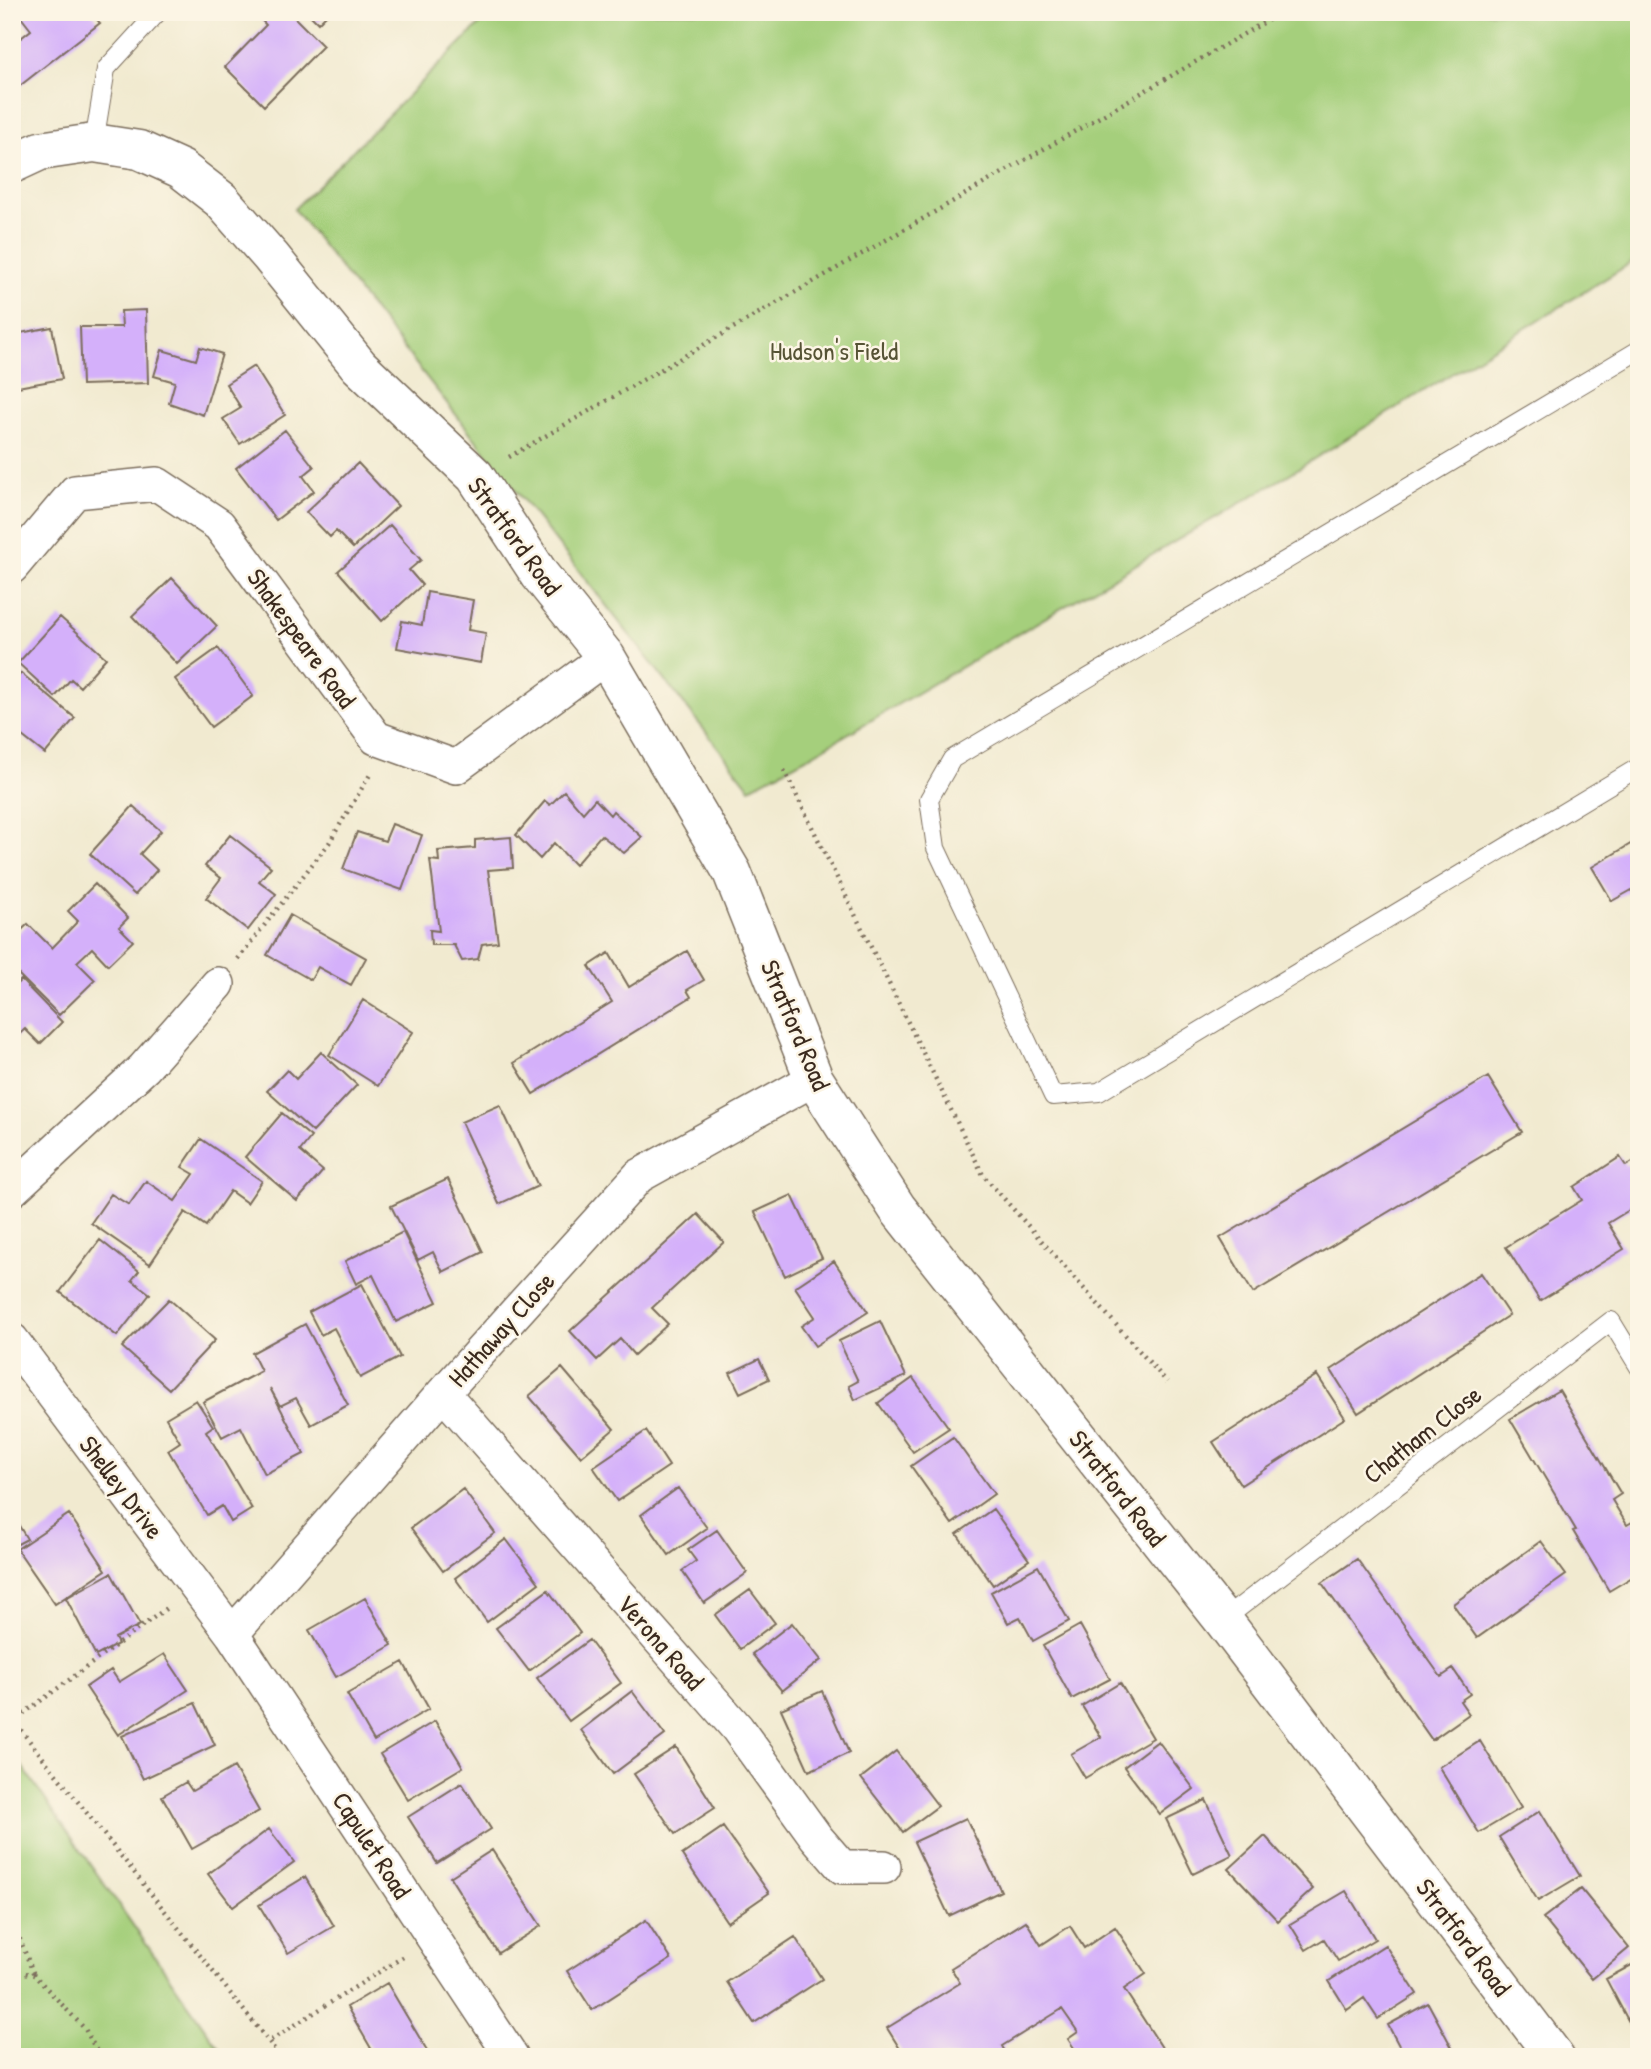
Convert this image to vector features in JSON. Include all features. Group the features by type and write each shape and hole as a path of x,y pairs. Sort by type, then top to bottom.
{"street":[{"name":"Stratford Road","path":"12,164 40,151 94,143 139,150 181,169 221,200 359,366 475,476 540,575 606,657 733,872 814,1079 897,1208 1223,1620 1555,2057"},
{"name":"Shakespeare Road","path":"12,567 75,492 157,484 219,525 376,738 456,767 606,657"},
{"path":"12,1190 144,1068 218,984"},
{"name":"Hathaway Close","path":"232,1634 443,1393 639,1176 814,1079"},
{"name":"Shelley Drive","path":"12,1340 232,1634"},
{"name":"Verona Road","path":"443,1393 737,1728 816,1837 842,1867 884,1867"},
{"name":"Capulet Road","path":"232,1634 512,2057"}],"lane":[{"path":"94,143 106,69 158,12"},
{"path":"1639,350 952,759 929,799 936,848 1053,1096 1099,1092 1639,767"},
{"name":"Chatham Close","path":"1223,1620 1611,1321 1639,1367"}],"path":[{"path":"475,476 1282,12"},
{"path":"218,984 329,843 388,743"},
{"path":"784,770 983,1175 1167,1382"},
{"path":"196,1586 13,1721 271,2040 281,2057"},
{"path":"12,1919 34,1975 85,2029 100,2057"},
{"path":"271,2040 433,1938"},
{"path":"12,1970 34,1975"}],"green space":[{"name":"Hudson's Field","path":"492,12 1639,12 1639,258 1283,478 810,756 750,788 294,209"},
{"path":"12,1752 225,2057 12,2057"}],"building":[{"path":"17,12 91,12 100,23 12,92 12,45 31,30"},
{"path":"254,12 289,12 323,46 264,106 225,67 266,25"},
{"path":"307,12 329,12 318,23"},
{"path":"146,310 148,383 82,385 80,327 122,327 121,311"},
{"path":"52,327 62,379 12,388 12,348 17,347 15,334"},
{"path":"200,347 222,354 203,415 169,403 175,382 154,376 162,350 196,360"},
{"path":"254,366 285,415 240,444 223,419 241,408 226,384"},
{"path":"285,430 314,467 303,476 314,491 276,520 236,468"},
{"path":"358,463 398,506 353,548 336,531 330,537 306,512"},
{"path":"390,525 421,560 409,570 422,585 382,621 338,571"},
{"path":"172,578 217,626 177,664 132,616"},
{"path":"427,592 473,600 468,630 486,633 481,663 397,648 402,621 422,625"},
{"path":"60,617 106,658 80,687 71,679 55,697 18,663"},
{"path":"218,648 253,696 211,727 175,679"},
{"path":"21,673 75,718 45,754 12,728 12,684"},
{"path":"564,791 583,813 595,799 610,815 613,811 642,837 624,853 601,835 575,865 554,843 540,859 516,835 545,801 550,805"},
{"path":"133,806 161,831 140,854 157,870 135,895 90,854"},
{"path":"392,824 422,835 402,890 343,869 357,832 385,841"},
{"path":"230,835 271,867 259,881 276,894 248,930 206,898 221,878 205,866"},
{"path":"511,837 513,868 488,870 498,942 482,944 478,959 462,961 454,945 431,945 430,930 439,931 430,860 439,861 438,851 475,848 475,840"},
{"path":"1639,839 1639,886 1612,901 1592,867"},
{"path":"95,884 128,918 119,927 133,941 108,965 92,948 77,962 95,980 59,1015 12,968 12,939 28,924 52,948 78,921 68,911"},
{"path":"290,915 366,958 351,985 318,967 311,980 267,955"},
{"path":"687,951 704,980 687,990 691,997 533,1094 514,1063 612,1002 589,966 609,953 629,987"},
{"path":"21,980 62,1022 40,1044 25,1029 12,1041 12,988"},
{"path":"363,1000 413,1032 378,1086 329,1055"},
{"path":"321,1052 357,1085 313,1132 267,1091 287,1070 296,1079"},
{"path":"1488,1077 1522,1132 1253,1293 1220,1238"},
{"path":"500,1105 538,1186 499,1204 461,1122"},
{"path":"282,1113 311,1137 300,1151 323,1171 297,1201 245,1157"},
{"path":"201,1139 262,1181 247,1203 230,1191 206,1226 185,1212 150,1264 91,1223 111,1194 129,1205 146,1181 175,1201 194,1174 182,1167"},
{"path":"1620,1157 1626,1166 1639,1158 1639,1204 1608,1223 1624,1249 1540,1301 1506,1247 1582,1200 1574,1187"},
{"path":"448,1179 483,1252 443,1272 433,1252 418,1260 391,1206"},
{"path":"792,1195 822,1258 785,1276 755,1212"},
{"path":"698,1214 724,1242 652,1308 668,1324 634,1355 620,1339 597,1360 570,1331"},
{"path":"403,1232 437,1302 396,1322 373,1275 356,1284 345,1261"},
{"path":"100,1240 139,1271 132,1280 150,1294 117,1336 60,1292"},
{"path":"834,1261 868,1312 815,1346 801,1326 815,1317 795,1287"},
{"path":"1481,1273 1509,1315 1358,1413 1331,1370"},
{"path":"362,1284 400,1357 360,1378 334,1328 321,1335 309,1312"},
{"path":"169,1299 215,1340 169,1389 122,1347"},
{"path":"880,1321 906,1376 855,1400 849,1386 858,1381 839,1341"},
{"path":"305,1324 348,1405 311,1425 296,1398 280,1406 270,1388 304,1454 265,1474 241,1427 222,1437 203,1402 261,1371 252,1353"},
{"path":"759,1359 769,1379 740,1393 730,1373"},
{"path":"562,1368 614,1429 581,1457 529,1396"},
{"path":"1317,1375 1345,1418 1241,1485 1213,1442"},
{"path":"913,1378 949,1428 913,1452 878,1403"},
{"path":"1559,1390 1621,1494 1612,1500 1627,1525 1639,1518 1639,1573 1609,1591 1510,1419"},
{"path":"196,1400 213,1426 206,1431 252,1509 231,1522 222,1506 207,1515 168,1450 180,1442 166,1418"},
{"path":"646,1431 669,1466 617,1501 593,1467"},
{"path":"953,1437 994,1494 952,1524 911,1466"},
{"path":"678,1488 707,1528 669,1555 641,1515"},
{"path":"463,1489 495,1533 443,1571 411,1528"},
{"path":"993,1509 1029,1560 993,1585 957,1534"},
{"path":"12,1514 27,1539 12,1547"},
{"path":"69,1514 106,1570 55,1604 17,1549"},
{"path":"717,1530 747,1573 704,1603 682,1571 696,1561 688,1550"},
{"path":"506,1539 539,1583 487,1622 455,1578"},
{"path":"1541,1541 1566,1575 1477,1638 1453,1604"},
{"path":"1357,1559 1441,1677 1453,1669 1470,1694 1460,1701 1469,1714 1432,1740 1322,1583"},
{"path":"1038,1566 1069,1621 1033,1641 1020,1617 1008,1623 991,1592"},
{"path":"111,1573 140,1625 115,1638 118,1644 96,1656 66,1598"},
{"path":"548,1590 580,1633 529,1671 496,1628"},
{"path":"750,1590 775,1623 740,1649 715,1615"},
{"path":"365,1598 392,1645 336,1677 309,1630"},
{"path":"792,1623 821,1660 782,1691 752,1654"},
{"path":"1080,1625 1110,1679 1072,1699 1043,1646"},
{"path":"589,1640 621,1683 569,1721 537,1678"},
{"path":"164,1654 188,1690 118,1735 86,1687 111,1670 119,1682"},
{"path":"403,1662 429,1709 374,1741 347,1694"},
{"path":"1120,1683 1153,1738 1085,1778 1071,1754 1101,1737 1082,1706"},
{"path":"632,1691 665,1735 613,1774 581,1730"},
{"path":"822,1691 849,1753 809,1771 781,1709"},
{"path":"195,1703 215,1745 143,1779 122,1736"},
{"path":"435,1721 463,1767 408,1800 380,1754"},
{"path":"1158,1741 1194,1789 1160,1814 1124,1767"},
{"path":"1480,1741 1521,1808 1479,1833 1439,1767"},
{"path":"676,1747 715,1808 675,1834 634,1774"},
{"path":"896,1751 938,1806 903,1832 861,1778"},
{"path":"234,1767 259,1811 192,1849 162,1796 186,1782 192,1791"},
{"path":"462,1783 491,1829 437,1863 408,1817"},
{"path":"1206,1800 1232,1855 1193,1874 1166,1819"},
{"path":"1540,1811 1580,1876 1538,1901 1499,1837"},
{"path":"966,1818 1001,1891 949,1916 914,1842"},
{"path":"723,1827 769,1893 727,1922 682,1855"},
{"path":"269,1829 294,1862 233,1907 208,1874"},
{"path":"1265,1836 1313,1889 1278,1921 1229,1869"},
{"path":"492,1850 541,1926 498,1953 450,1877"},
{"path":"305,1877 334,1926 288,1953 259,1905"},
{"path":"1581,1889 1629,1948 1592,1979 1543,1918"},
{"path":"1346,1891 1375,1939 1338,1961 1324,1939 1306,1950 1290,1924"},
{"path":"646,1920 671,1959 592,2010 567,1971"},
{"path":"1026,1921 1041,1945 1070,1926 1084,1948 1115,1927 1146,1974 1124,1989 1168,2057 1080,2057 1068,2039 1078,2032 1062,2009 1002,2046 1008,2057 905,2057 887,2028 960,1983 951,1968"},
{"path":"795,1937 822,1979 754,2023 727,1982"},
{"path":"1385,1945 1417,1994 1378,2019 1364,1998 1347,2010 1329,1981"},
{"path":"1639,1961 1639,2041 1606,1979"},
{"path":"387,1983 431,2057 376,2057 347,2007"},
{"path":"1428,2003 1456,2055 1454,2057 1405,2057 1388,2025"}]}
